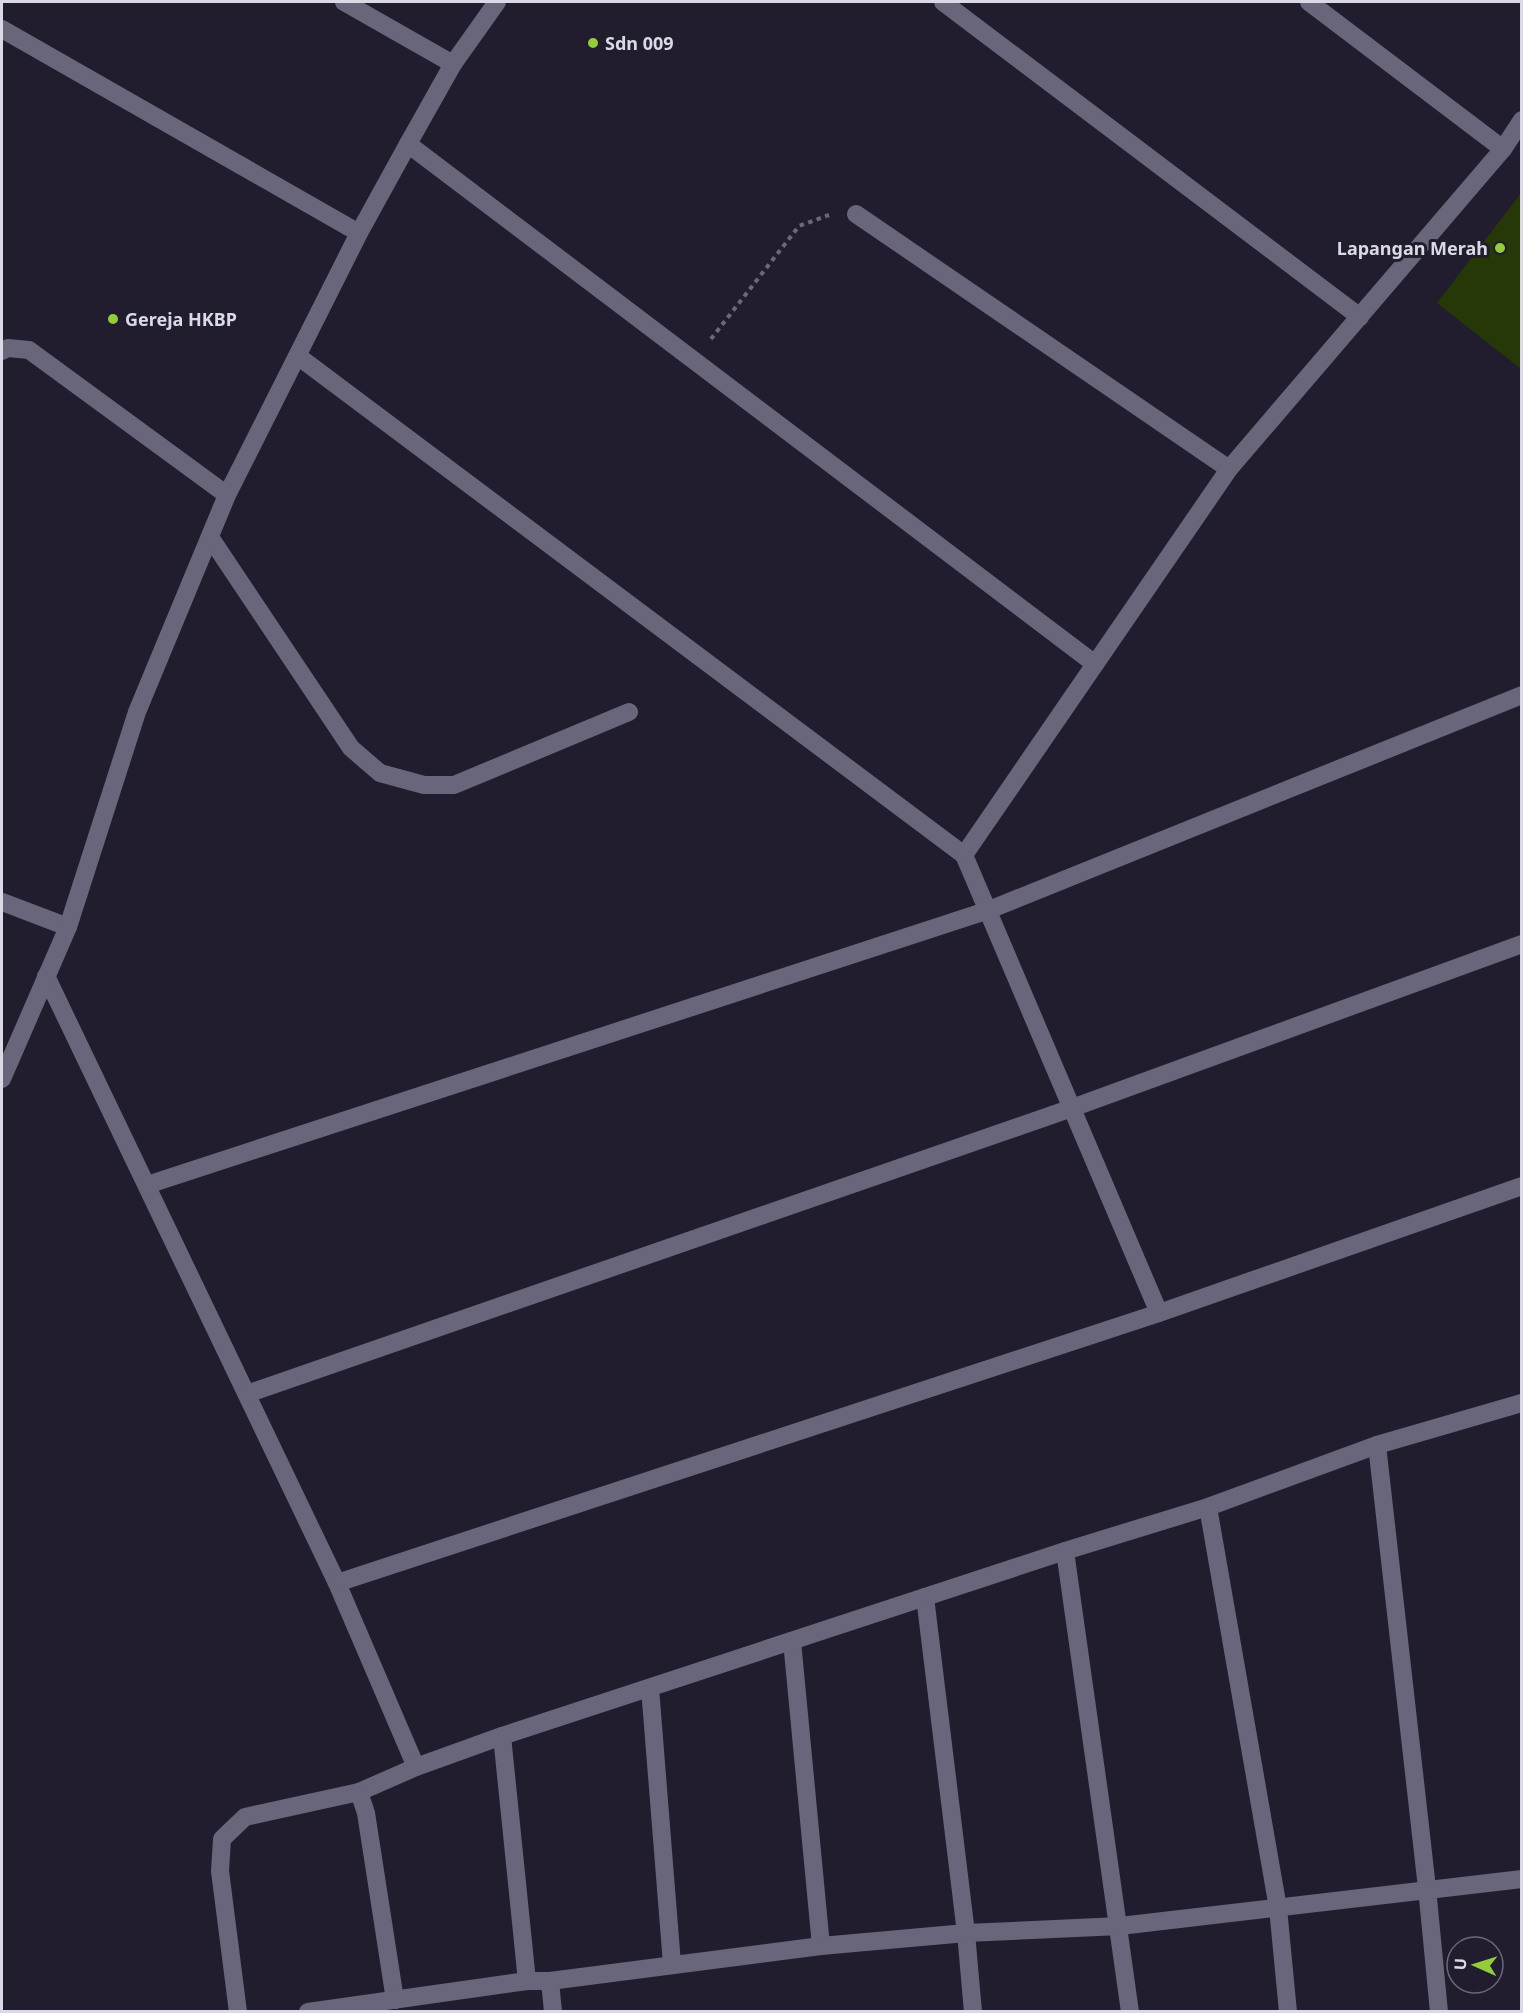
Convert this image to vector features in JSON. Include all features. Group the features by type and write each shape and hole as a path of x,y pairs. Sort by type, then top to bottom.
{"street":[{"path":"344,2 453,64"},
{"path":"2,1079 68,927 137,712 227,495 360,233 408,144 453,64 497,2"},
{"path":"943,2 1360,317"},
{"path":"1309,2 1503,149"},
{"path":"2,29 360,233"},
{"path":"964,855 1229,469 1503,149 1521,120"},
{"path":"408,144 1095,664"},
{"path":"856,214 1229,469"},
{"path":"2,351 8,348 29,350 227,495"},
{"path":"299,357 964,855 1159,1313"},
{"path":"210,537 351,748 380,773 424,785 454,785 629,712"},
{"path":"147,1185 989,910 1521,695"},
{"path":"2,902 68,927"},
{"path":"247,1394 1072,1108 1521,944"},
{"path":"46,976 337,1583 416,1767"},
{"path":"337,1583 1159,1313 1521,1186"},
{"path":"238,2012 220,1871 222,1839 245,1817 359,1792 416,1767 502,1736 1065,1551 1208,1507 1377,1445 1521,1403"},
{"path":"1377,1445 1439,2012"},
{"path":"1208,1507 1278,1908 1288,2012"},
{"path":"1065,1551 1120,1926 1130,2012"},
{"path":"925,1597 966,1933 973,2012"},
{"path":"792,1641 821,1946"},
{"path":"650,1688 672,1964"},
{"path":"502,1736 527,1981"},
{"path":"359,1792 366,1813 395,2000"},
{"path":"308,2012 527,1981 550,1981 821,1946 966,1933 1120,1926 1427,1888 1521,1879"},
{"path":"550,1981 553,2012"}],"path":[{"path":"693,361 800,226 837,212 856,214"}],"green space":[{"name":"Lapangan Merah","path":"1521,193 1521,369 1437,303"}],"place":[{"name":"Sdn 009","path":"593,43"},
{"name":"Lapangan Merah","path":"1500,248"},
{"name":"Gereja HKBP","path":"113,319"}]}
